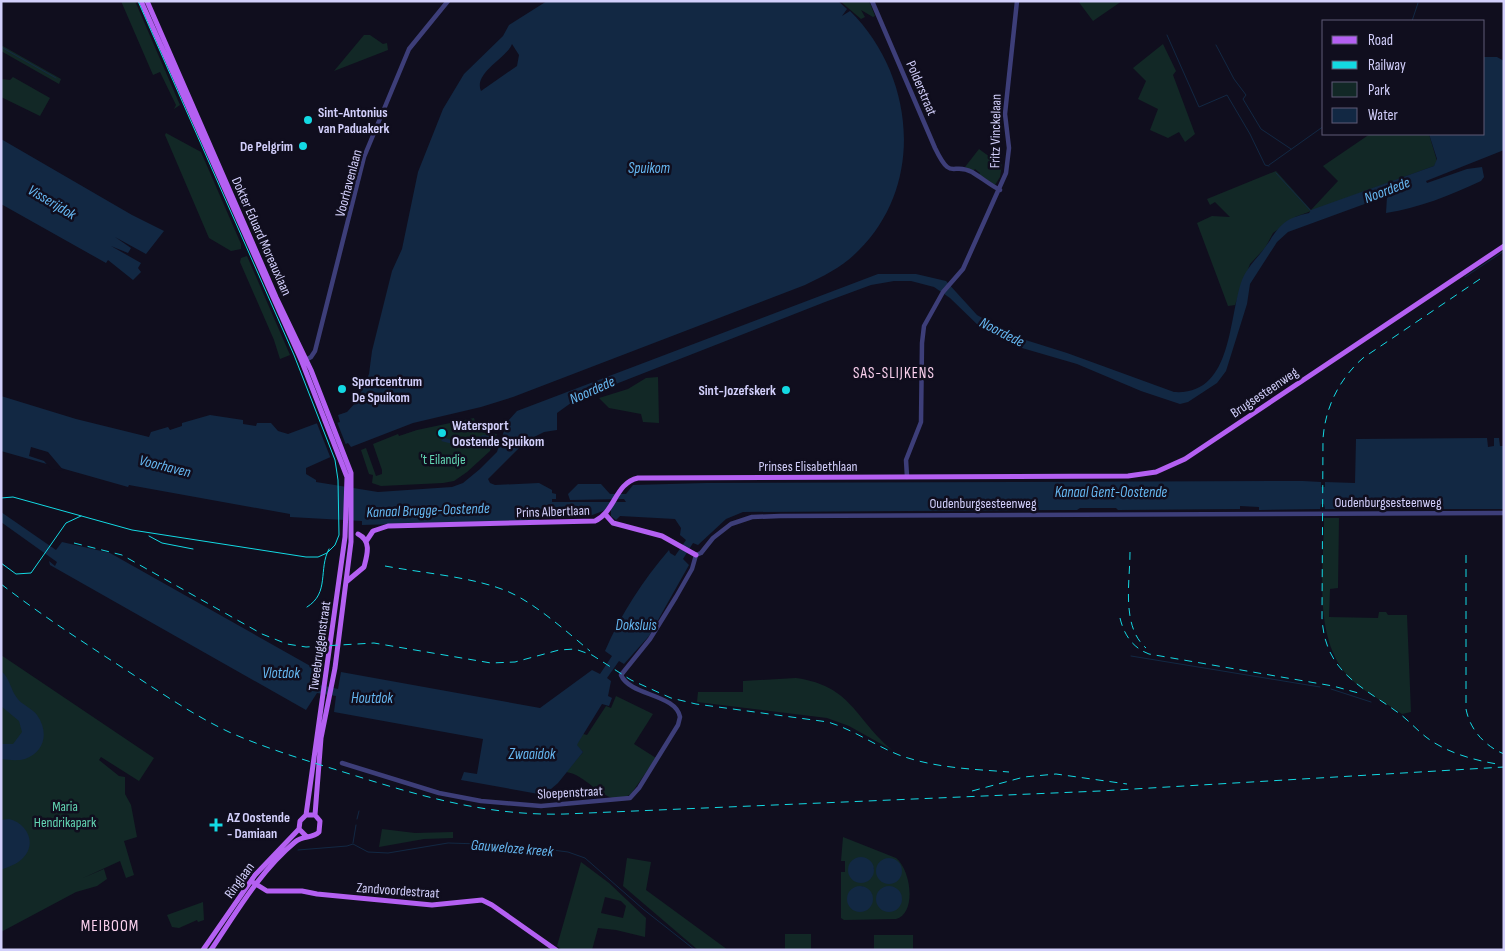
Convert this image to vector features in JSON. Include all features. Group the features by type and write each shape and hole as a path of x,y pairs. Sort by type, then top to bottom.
{"main road":[{"name":"Dokter Eduard Moreauxlaan","path":"141,1 307,360 339,447 350,484"},
{"name":"Dokter Eduard Moreauxlaan","path":"147,1 275,293 307,360"},
{"name":"Brugsesteenweg","path":"1010,476 1135,476 1168,468 1504,246"},
{"name":"Prinses Elisabethlaan","path":"616,496 623,486 638,478 1010,476"},
{"name":"Tweebruggenstraat","path":"315,815 321,738 333,684 348,569 350,484"},
{"name":"Prins Albertlaan","path":"348,536 376,527 587,522 598,520 606,513 616,496"},
{"name":"Prins Albertlaan","path":"606,513 613,523 655,533 696,555"},
{"path":"346,582 364,567 367,540 371,532 381,527"},
{"path":"358,534 367,540"},
{"name":"Tweebruggenstraat","path":"306,815 343,555 348,536"},
{"path":"343,555 348,569 359,572"},
{"path":"306,815 315,815 320,821 321,829 314,836 306,836 299,829 300,821 306,815"},
{"name":"Ringlaan","path":"203,950 251,880 267,860 299,829"},
{"name":"Ringlaan","path":"211,950 256,885 282,854 298,840 306,836"},
{"path":"251,880 256,885"},
{"name":"Zandvoordestraat","path":"256,885 267,891 299,890 317,894 432,905 482,900 556,950"}],"street":[{"name":"Voorhavenlaan","path":"307,360 315,351 364,156 409,49 448,1"},
{"name":"Polderstraat","path":"872,1 938,154 948,169 974,173 1000,190"},
{"name":"Fritz Vinckelaan","path":"907,476 908,456 917,437 921,422 922,334 928,317 943,292 966,265 1006,174 1009,155 1006,114 1017,1"},
{"name":"Oudenburgsesteenweg","path":"696,555 701,553 726,526 735,522 766,516 1504,513"},
{"name":"Sloepenstraat","path":"342,763 421,788 481,801 541,806 626,800 639,788 678,725 680,717 674,705 640,690 622,678 622,673 650,639 692,569 696,555"}],"green space":[{"path":"121,1 135,1 180,105 174,109 176,105 160,72 153,75"},
{"path":"840,1 869,1 875,16 873,17 861,10 865,17 861,19"},
{"path":"1078,1 1122,1 1093,21"},
{"path":"364,35 370,35 383,44 387,43 388,50 334,71"},
{"path":"1163,44 1176,71 1173,75 1195,134 1185,142 1179,132 1168,138 1150,130 1158,109 1138,99 1146,81 1133,68"},
{"path":"1,45 61,79 59,84 1,51"},
{"path":"13,77 50,98 40,116 1,97 1,79 10,80"},
{"path":"166,133 201,152 241,244 241,249 231,251 209,238 165,135"},
{"path":"1369,135 1429,135 1437,161 1434,166 1295,217 1273,233 1265,248 1250,264 1235,305 1228,306 1197,223 1212,216 1230,217 1215,202 1210,205 1207,199 1276,171 1311,210 1338,181 1323,166"},
{"path":"979,149 994,160 993,163 996,165 998,162 1002,165 1000,177 995,185 979,175 980,173 975,169 973,171 965,167"},
{"path":"247,256 290,355 280,359 274,340 240,262 241,258"},
{"path":"658,377 659,423 643,422 641,414 609,408 599,398 628,389 646,378"},
{"name":"'t Eilandje","path":"474,418 478,432 497,434 490,451 454,481 381,486 372,483 373,475 369,474 361,450 366,448 376,476 382,474 382,470 373,444 398,434 399,436 417,430"},
{"path":"1324,518 1339,518 1338,588 1330,589 1329,617 1378,618 1379,612 1386,612 1388,615 1407,615 1411,712 1402,714 1367,692 1349,677 1337,661 1329,643 1323,602"},
{"name":"Maria Hendrikapark","path":"1,655 154,758 139,781 101,757 99,760 119,776 125,777 125,794 131,805 137,837 124,841 134,875 126,878 120,861 83,878 104,869 107,879 97,886 76,892 1,932"},
{"path":"796,678 815,682 841,696 892,750 849,726 827,718 697,702 698,692 743,692 743,681"},
{"path":"616,696 653,714 634,744 656,758 631,794 622,798 606,795 583,779 566,772 583,752 576,745 583,734 587,735 606,706 611,708"},
{"path":"382,829 415,833 453,832 453,838 424,839 379,847"},
{"path":"843,837 896,858 905,872 910,891 907,909 903,915 896,919 844,920 841,918 841,872 845,872 845,861 841,861","holes":["854,860 870,862 874,869 871,878 849,875 849,867","862,886 872,894 872,903 849,904 848,895"]},
{"path":"627,858 651,862 646,890 728,950 698,950 623,886"},
{"path":"581,862 609,883 646,918 645,937 598,928 592,950 562,950 557,946","holes":["605,897 621,901 626,906 623,918 601,913"]},
{"path":"203,902 204,920 198,922 197,920 179,928 172,927 167,915"},
{"path":"785,934 811,934 811,950 785,950"},
{"path":"874,935 913,935 913,950 874,950"}],"water":[{"path":"547,1 838,1 847,9 842,16 850,11 872,37 888,66 899,97 904,129 902,162 895,193 880,223 859,250 840,266 812,282 513,397 481,407 413,423 351,447 348,443 334,449 335,455 306,468 306,474 316,480 316,482 378,492 452,487 463,483 497,452 501,440 499,438 502,437 507,422 517,411 878,274 916,274 946,281 977,315 1016,337 1067,353 1174,392 1193,390 1208,382 1218,368 1225,352 1237,296 1244,275 1279,228 1287,221 1309,213 1311,210 1434,166 1437,159 1429,135 1485,135 1485,57 1497,57 1504,61 1504,150 1426,181 1427,183 1467,169 1482,167 1484,177 1481,181 1423,204 1386,213 1387,197 1411,187 1288,232 1277,242 1250,284 1247,304 1226,371 1217,383 1188,402 1180,404 1141,391 1077,364 1015,346 983,330 950,298 934,287 911,281 894,281 871,285 825,302 575,400 557,413 557,430 544,432 526,441 488,479 490,483 495,485 539,483 556,494 556,499 552,499 552,502 626,502 624,499 570,500 568,494 578,484 601,484 610,494 626,494 633,485 706,483 1303,481 1321,482 1321,487 1325,487 1325,482 1355,483 1356,439 1487,438 1488,447 1494,446 1494,438 1499,438 1500,446 1504,446 1504,509 1325,509 1324,504 1321,504 1320,509 1259,510 1259,507 1240,506 1240,509 1118,510 1116,508 1080,508 1077,510 743,512 726,519 698,545 693,543 683,559 689,565 649,636 624,664 619,661 607,678 611,681 608,696 612,698 609,706 602,704 578,743 577,745 583,752 558,783 544,795 461,780 464,772 477,774 483,739 334,712 336,696 317,693 306,710 50,565 49,561 55,566 57,562 1,522 1,512 56,550 62,542 110,553 321,672 320,685 338,689 341,672 540,708 592,670 600,674 612,656 605,651 633,598 669,550 675,556 686,540 680,535 681,528 675,519 620,516 616,520 611,516 611,510 587,517 573,515 572,511 553,511 552,514 539,517 539,520 362,525 362,521 290,517 290,514 129,485 128,487 1,451 1,396 76,419 149,437 151,432 168,427 170,430 182,426 182,423 210,415 243,420 243,424 256,426 257,423 271,423 278,431 288,434 323,421 325,426 340,422 338,415 347,412 357,401 369,374 372,351 392,271 402,249 418,172 443,109 464,74 503,36 509,25","holes":["512,44 519,55 517,66 481,91 480,84 482,78"]},
{"name":"Visserijdok","path":"1,139 132,215 164,231 146,254 115,237 131,248 128,253 111,246 141,263 138,268 141,272 133,280 108,260 106,263 1,204"},
{"path":"483,435 490,436 491,441 482,441 469,448 441,441 444,438 467,443"},
{"path":"1,671 17,698 37,715 43,728 44,735 41,746 37,752 25,759 1,759 1,744 13,744 22,732 19,721 1,706"},
{"path":"9,819 25,829 30,841 27,853 20,861 1,870 1,820"},
{"path":"861,857 870,861 874,870 870,879 861,883 852,879 848,870 852,861"},
{"path":"889,858 898,862 902,871 898,880 889,884 880,880 876,871 880,862"},
{"path":"860,886 869,890 873,899 869,908 860,912 851,908 847,899 851,890"},
{"path":"889,886 898,890 902,899 898,908 889,912 880,908 876,899 880,890"}],"pier":[{"path":"321,419 325,426 337,422 346,445 334,449 337,457 331,459 316,421"},
{"path":"31,447 48,452 64,471 51,469 44,461 29,456"}],"waterway":[{"path":"1412,20 1418,3"},
{"path":"1167,35 1199,107 1227,95 1250,134 1265,165 1269,166"},
{"path":"1216,45 1234,79 1246,95 1243,99 1261,129 1291,149"},
{"path":"1,47 56,78"},
{"path":"1269,165 1322,127"},
{"path":"1276,173 1311,211"},
{"path":"1465,277 1504,251"},
{"path":"1131,656 1320,687"},
{"path":"1331,689 1371,702"},
{"path":"357,819 359,811"},
{"path":"353,843 356,825"},
{"name":"Gauweloze kreek","path":"298,850 353,844 368,852 388,853 448,843 514,845 568,852 585,858 643,909 695,950"}],"tram line":[{"path":"1,498 13,497 132,530 306,557 318,557 327,553 335,545 339,535 338,480 335,460 294,355 138,1"},
{"path":"1,563 16,574 31,573 66,523 81,516"},
{"path":"149,536 162,543 193,549"},
{"path":"307,607 319,595 329,549"}],"railway":[{"path":"1480,279 1363,358 1347,375 1330,405 1323,439 1322,618 1330,652 1338,665 1359,686 1400,714 1426,737 1442,747 1469,758 1497,764"},
{"path":"74,543 122,555 262,634 287,644 306,647 374,643 491,663 515,662 559,650 575,649 592,655 631,680 671,698 696,704 828,722 847,729 899,755 926,763 1009,772"},
{"path":"1130,552 1128,590 1130,616 1138,639 1146,648"},
{"path":"1466,555 1466,709 1471,724 1479,736 1491,747 1504,754"},
{"path":"385,566 465,579 509,592 540,611 590,651"},
{"path":"1,584 31,607 164,695 229,732 281,752 393,787 441,800 514,812 565,814 1100,791 1504,767"},
{"path":"1120,618 1130,640 1138,648 1149,654 1333,686 1362,694"},
{"path":"972,791 1024,777 1056,774 1127,784"}],"place":[{"name":"Sint-Antonius van Paduakerk","path":"308,120"},
{"name":"De Pelgrim","path":"303,146"},
{"name":"Sportcentrum De Spuikom","path":"342,389"},
{"name":"Sint-Jozefskerk","path":"786,390"},
{"name":"Watersport Oostende Spuikom","path":"442,433"},
{"name":"AZ Oostende - Damiaan","path":"216,825"}],"district":[{"name":"SAS-SLIJKENS","path":"894,373"},
{"name":"MEIBOOM","path":"110,925"}],"water label":[{"name":"Spuikom","path":"649,168"},
{"name":"Noordede","path":"1387,190"},
{"name":"Noordede","path":"1002,332"},
{"name":"Noordede","path":"592,390"},
{"name":"Voorhaven","path":"165,466"},
{"name":"Kanaal Gent-Oostende","path":"1111,492"},
{"name":"Kanaal Brugge-Oostende","path":"428,510"},
{"name":"Doksluis","path":"636,625"},
{"name":"Vlotdok","path":"281,673"},
{"name":"Houtdok","path":"372,698"},
{"name":"Zwaaidok","path":"532,754"}]}
